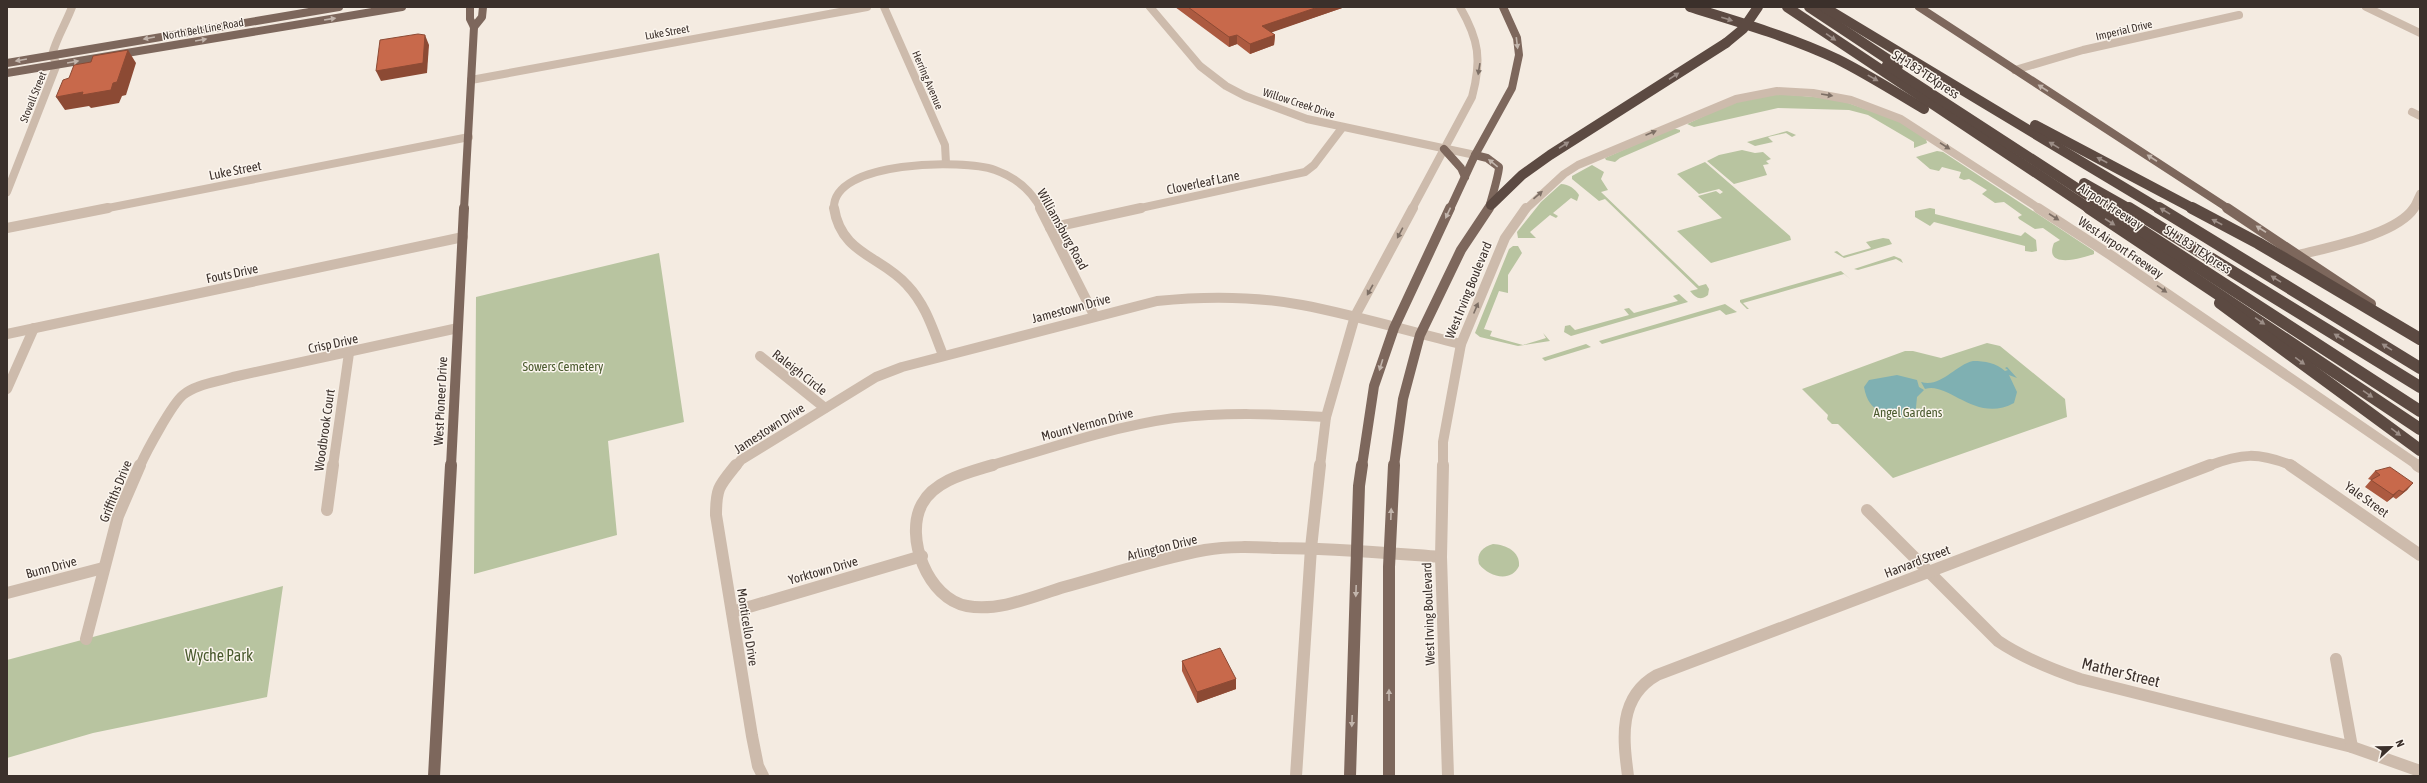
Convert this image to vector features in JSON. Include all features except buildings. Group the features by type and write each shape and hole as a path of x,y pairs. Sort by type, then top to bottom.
{"highway":[{"path":"1690,7 1773,34 1829,56 1889,88 1953,128 2018,162"},
{"path":"1491,205 1522,176 1550,154 1726,43 1743,29 1758,7"},
{"name":"Airport Freeway","path":"1787,7 2018,162 2181,268 2420,429"},
{"name":"SH 183 TEXpress","path":"1800,7 2420,411"},
{"name":"SH 183 TEXpress","path":"1809,7 2420,403"},
{"name":"Airport Freeway","path":"1824,7 2144,199 2420,368"},
{"path":"1897,52 1957,81 2258,243 2420,339"},
{"path":"2071,176 2141,214 2420,387"},
{"path":"2181,268 2229,310 2420,450"}],"main road":[{"name":"North Belt Line Road","path":"7,63 339,7"},
{"name":"North Belt Line Road","path":"7,73 402,7"},
{"name":"West Pioneer Drive","path":"434,776 472,80 474,27 470,18 470,7"},
{"name":"West Pioneer Drive","path":"474,27 482,17 483,7"},
{"path":"1350,776 1359,486 1367,422 1374,386 1394,328 1475,155 1512,88 1519,55 1517,38 1503,7"},
{"path":"1919,7 2299,255 2420,339"},
{"path":"254,32 260,20"},
{"path":"1444,149 1461,168 1465,177"},
{"path":"1475,155 1487,158 1499,167 1499,176 1489,197 1491,205"},
{"name":"West Irving Boulevard","path":"1389,776 1390,553 1392,489 1399,423 1407,380 1420,334 1461,249 1477,222 1491,205"}],"street":[{"path":"52,55 54,46 62,33 72,7"},
{"name":"Luke Street","path":"472,80 867,7"},
{"name":"Herring Avenue","path":"884,7 945,145 946,163"},
{"name":"Willow Creek Drive","path":"1150,7 1201,66 1231,88 1283,112 1342,128 1475,155"},
{"path":"1296,776 1311,548 1326,417 1355,316 1472,97 1480,64 1476,38 1460,7"},
{"path":"2366,7 2419,31"},
{"name":"Imperial Drive","path":"2015,70 2083,50 2239,14"},
{"name":"Stovall Street","path":"7,192 57,64 52,55"},
{"name":"West Irving Boulevard","path":"1448,776 1441,557 1443,442 1461,344 1505,238 1530,203 1564,174 1618,147 1736,99 1767,92 1788,91"},
{"name":"West Airport Freeway","path":"1788,91 1831,95 1851,100 1901,119 2136,272 2420,467"},
{"name":"Cloverleaf Lane","path":"1050,228 1305,172 1314,165 1342,128"},
{"name":"Luke Street","path":"7,228 469,137"},
{"name":"Williamsburg Road","path":"943,355 918,298 896,274 859,252 849,243 838,225 834,206 838,194 844,188 866,176 918,165 946,163 984,167 1017,182 1031,194 1050,228 1094,316"},
{"path":"2299,255 2372,232 2404,219 2412,212 2420,194"},
{"name":"Fouts Drive","path":"7,334 463,237"},
{"name":"Jamestown Drive","path":"722,482 740,460 876,378 893,370 943,355 1157,301 1206,297 1266,299 1355,316 1394,328 1461,344"},
{"path":"7,389 34,328"},
{"name":"Crisp Drive","path":"214,382 458,328"},
{"name":"Woodbrook Court","path":"327,510 349,353"},
{"name":"Raleigh Circle","path":"760,356 825,408"},
{"name":"Griffiths Drive","path":"86,639 103,568 120,510 141,463 161,427 183,395 214,382"},
{"name":"Mount Vernon Drive","path":"922,556 915,530 920,508 931,490 960,476 1050,448 1160,420 1214,414 1281,414 1326,417"},
{"name":"Harvard Street","path":"1628,776 1624,741 1624,721 1630,702 1637,690 1646,682 1669,669 2235,456 2258,455 2279,460 2297,468"},
{"name":"Yale Street","path":"2297,468 2420,555"},
{"name":"Monticello Drive","path":"722,482 716,493 716,515 752,736 758,766 763,776"},
{"name":"Mather Street","path":"1867,510 1927,572 1998,641 2013,651 2054,670 2080,679 2259,722 2352,747 2420,771"},
{"name":"Arlington Drive","path":"922,556 929,575 937,590 958,604 979,608 997,607 1152,562 1194,553 1245,547 1311,548 1441,557"},
{"name":"Yorktown Drive","path":"732,612 922,556"},
{"name":"Bunn Drive","path":"7,593 103,568"},
{"path":"2336,659 2352,747"}],"green space":[{"path":"1779,94 1837,99 1899,121 1926,139 1927,143 1914,148 1914,142 1868,115 1849,110 1778,108 1694,127 1687,124 1738,100"},
{"path":"1673,128 1680,130 1680,132 1620,158 1615,162 1606,160 1605,158"},
{"path":"1787,131 1796,135 1792,137 1786,133 1768,137 1773,142 1755,146 1747,142"},
{"path":"1742,150 1755,153 1763,152 1771,159 1766,161 1769,164 1763,165 1767,175 1734,184 1707,161 1719,155"},
{"path":"1937,151 1943,152 2094,251 2094,254 2082,258 2066,260 2054,257 2052,251 2054,243 2060,240 2043,228 2035,229 2019,219 2018,217 2022,215 2004,202 1995,203 1982,194 1987,190 1969,179 1964,180 1959,178 1961,172 1942,167 1939,171 1930,169 1916,157"},
{"path":"1705,162 1790,236 1791,240 1711,263 1677,231 1722,218 1698,196 1716,191 1720,194 1723,192 1719,189 1699,194 1677,174"},
{"path":"1592,165 1604,172 1601,179 1608,190 1601,192 1699,286 1706,284 1709,289 1708,295 1703,298 1698,298 1694,295 1690,291 1698,289 1605,199 1599,201 1572,179 1572,176"},
{"path":"1561,184 1572,187 1576,191 1579,195 1577,201 1571,198 1553,213 1558,216 1556,218 1550,215 1530,232 1536,238 1518,238 1517,232 1541,202"},
{"path":"1930,208 1935,209 1935,214 2021,236 2025,232 2036,240 2037,251 2025,251 2025,246 1934,222 1930,226 1915,217 1915,211"},
{"path":"1883,238 1889,239 1892,244 1844,258 1834,252 1837,251 1843,256 1871,248 1866,242"},
{"path":"1513,246 1518,246 1522,253 1508,275 1508,293 1499,291 1484,329 1492,331 1490,336 1523,345 1546,338 1543,333 1550,341 1518,346 1480,337 1475,333 1509,249"},
{"name":"Sowers Cemetery","path":"659,253 684,422 608,441 617,535 474,574 476,297"},
{"path":"1894,256 1901,259 1903,263 1896,259 1858,270 1854,269"},
{"path":"1841,271 1850,279 1844,274 1743,303 1749,309 1747,309 1740,302 1740,300"},
{"path":"1679,294 1688,302 1571,336 1564,332 1565,326 1570,325 1575,330 1629,315 1624,309 1629,308 1634,313 1678,301 1673,296"},
{"path":"1725,304 1737,312 1726,315 1720,310 1602,344 1599,341"},
{"name":"Angel Gardens","path":"1987,343 2000,346 2065,399 2067,417 1893,478 1838,424 1832,424 1827,419 1828,415 1802,389 1905,351 1913,351 1941,358"},
{"path":"1586,344 1591,347 1545,361 1542,358"},
{"path":"1493,544 1507,547 1517,556 1519,566 1511,575 1494,575 1483,569 1479,564 1478,560 1481,551"},
{"name":"Wyche Park","path":"283,586 267,697 93,733 7,758 7,660"}],"water":[{"path":"1973,361 1990,363 2005,371 2008,370 2005,368 2007,367 2017,378 2009,375 2017,392 2014,403 2000,408 1987,409 1975,406 1934,388 1925,389 1921,382 1935,382 1966,363"},
{"path":"1897,375 1917,380 1919,387 1924,390 1917,397 1915,418 1910,419 1880,412 1870,403 1866,396 1864,387 1869,380"}]}
